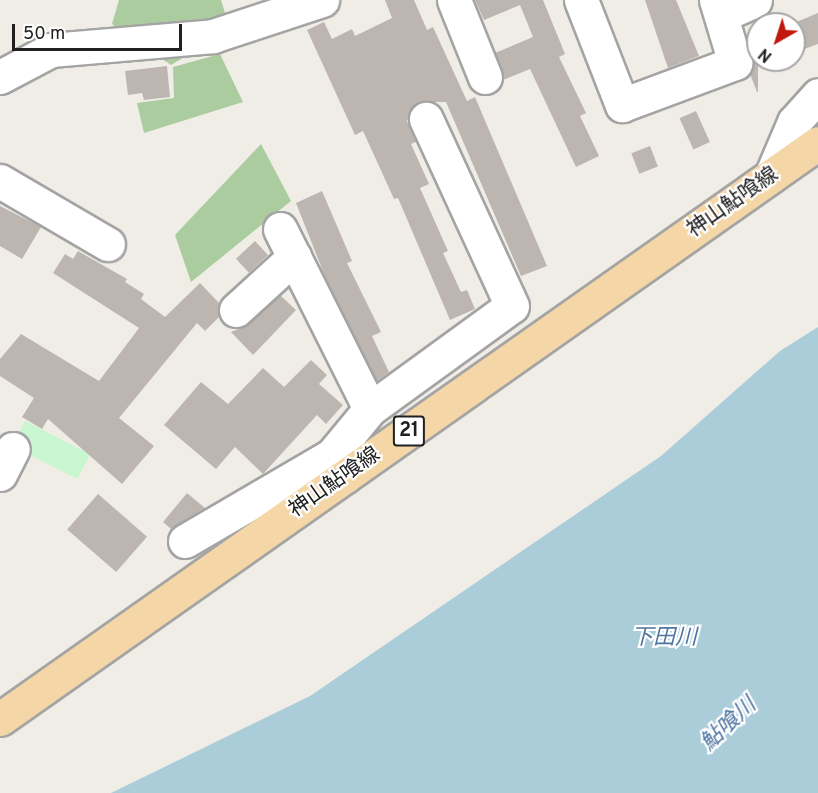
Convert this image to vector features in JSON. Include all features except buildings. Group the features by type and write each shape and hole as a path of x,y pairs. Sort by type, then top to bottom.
{"main road":[{"name":"神山鮎喰線","path":"0,719 338,465 818,143"}],"street":[{"path":"0,77 51,50 213,36 322,0"},
{"path":"453,0 485,78"},
{"path":"581,0 622,105 735,63 719,8 756,0"},
{"path":"771,176 794,122 818,95"},
{"path":"184,542 338,465 370,409 512,306 426,119"},
{"path":"0,182 108,244"},
{"path":"236,310 287,243 370,409"}],"green space":[{"path":"119,0 221,0 225,13 208,43 171,65 112,24"},
{"path":"220,54 243,102 144,133 137,103 174,98 173,67"},
{"path":"261,144 291,201 191,282 175,235"},
{"path":"25,421 90,454 77,479 12,446"}],"water":[{"name":"下田川","path":"818,327 818,793 111,793 310,696 661,456 780,351"}],"water label":[{"name":"鮎喰川","path":"729,725"}]}
